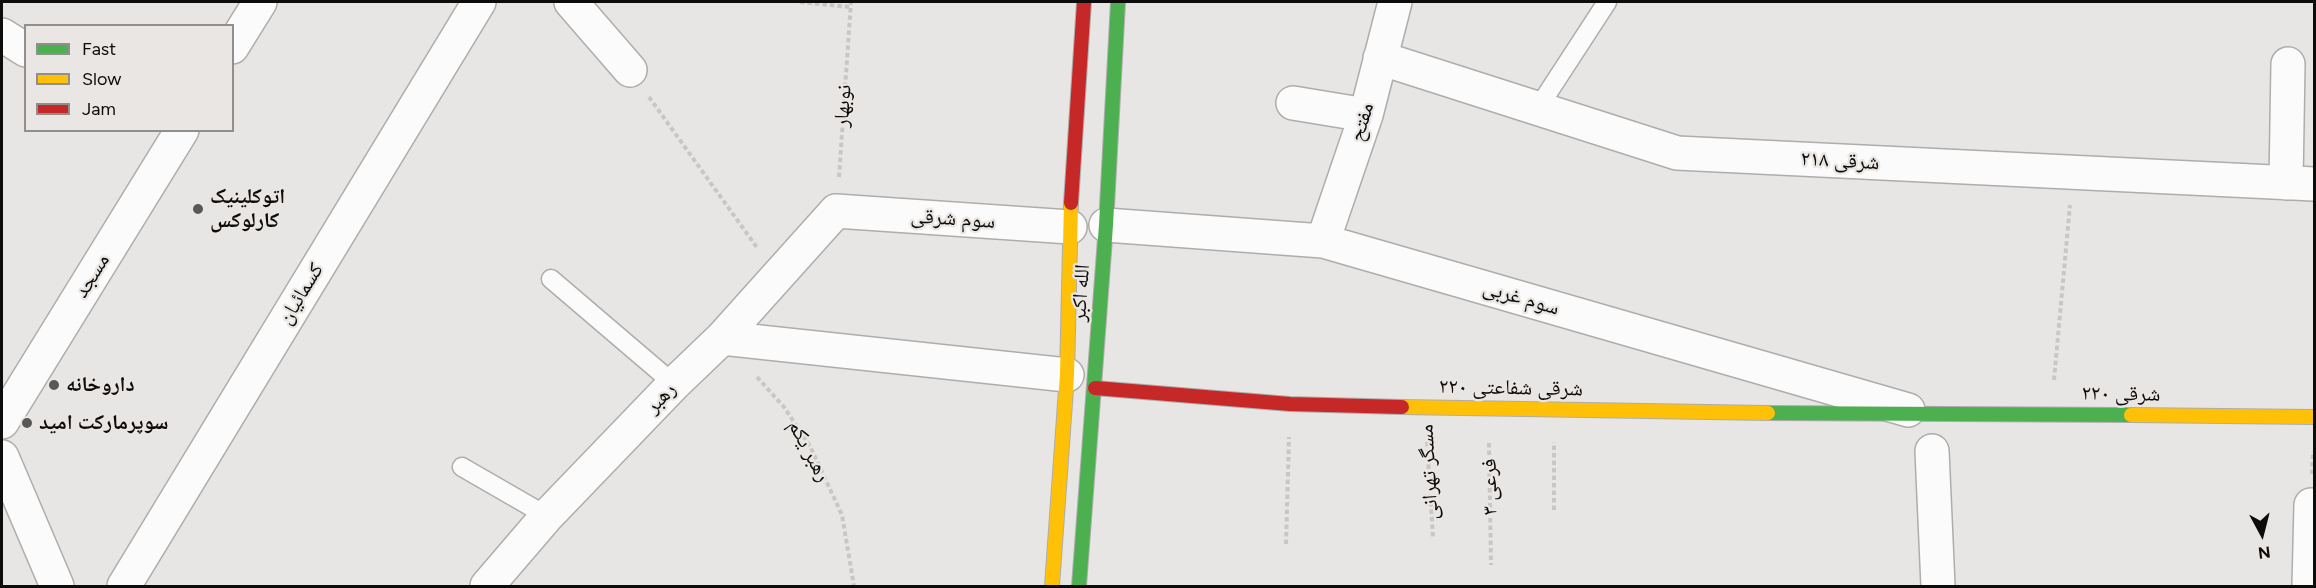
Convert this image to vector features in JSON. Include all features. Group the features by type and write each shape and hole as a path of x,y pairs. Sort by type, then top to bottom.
{"street":[{"path":"234,44 260,2"},
{"name":"کسمائیان","path":"124,586 479,2"},
{"path":"571,2 630,70"},
{"path":"1052,586 1081,381 1070,227 1084,2"},
{"name":"الله اکبر","path":"1079,586 1081,381 1106,225 1118,2"},
{"name":"مفتح","path":"1323,242 1366,115 1395,2"},
{"path":"2,35 24,49"},
{"name":"۲۱۸ شرقی","path":"1380,58 1677,153 2300,183"},
{"path":"2288,64 2300,183"},
{"path":"1293,103 1366,115"},
{"name":"مسجد","path":"2,422 167,136"},
{"name":"سوم شرقی","path":"836,211 1070,227"},
{"name":"رهبر","path":"487,586 547,516 674,384 722,338 836,211"},
{"name":"سوم غربی","path":"1106,225 1323,242 1927,415"},
{"path":"722,338 1081,381"},
{"name":"۲۲۰ شرقی شفاعتی","path":"1081,381 1290,404 1927,415"},
{"name":"۲۲۰ شرقی","path":"1927,415 2314,417"},
{"path":"1932,451 1938,586"},
{"path":"2,457 57,586"},
{"path":"2309,586 2311,506"}],"lane":[{"path":"1538,108 1607,2"},
{"path":"551,279 674,384"},
{"path":"462,467 547,516"}],"path":[{"path":"800,2 851,4"},
{"name":"نوبهار","path":"836,211 851,4"},
{"path":"630,70 777,276"},
{"path":"2051,414 2073,173"},
{"name":"رهبر یکم","path":"722,338 784,406 810,446 842,515 854,586"},
{"path":"1286,544 1290,404"},
{"name":"مسگر تهرانی","path":"1425,407 1433,537"},
{"name":"فرعی ۳","path":"1488,409 1491,565"},
{"path":"1554,409 1554,510"},
{"path":"2311,506 2314,440"}],"traffic: fast":[{"path":"1079,586 1106,225 1118,2"},
{"path":"1768,413 2131,415"}],"traffic: slow":[{"path":"1052,586 1067,375 1071,203"},
{"path":"1402,407 1768,413"},
{"path":"2131,415 2314,417"}],"traffic: jam":[{"path":"1071,203 1084,2"},
{"path":"1095,388 1290,404 1402,407"}],"place":[{"name":"اتوکلینیک کارلوکس","path":"198,209"},
{"name":"داروخانه","path":"54,385"},
{"name":"سوپرمارکت امید","path":"27,423"}]}
